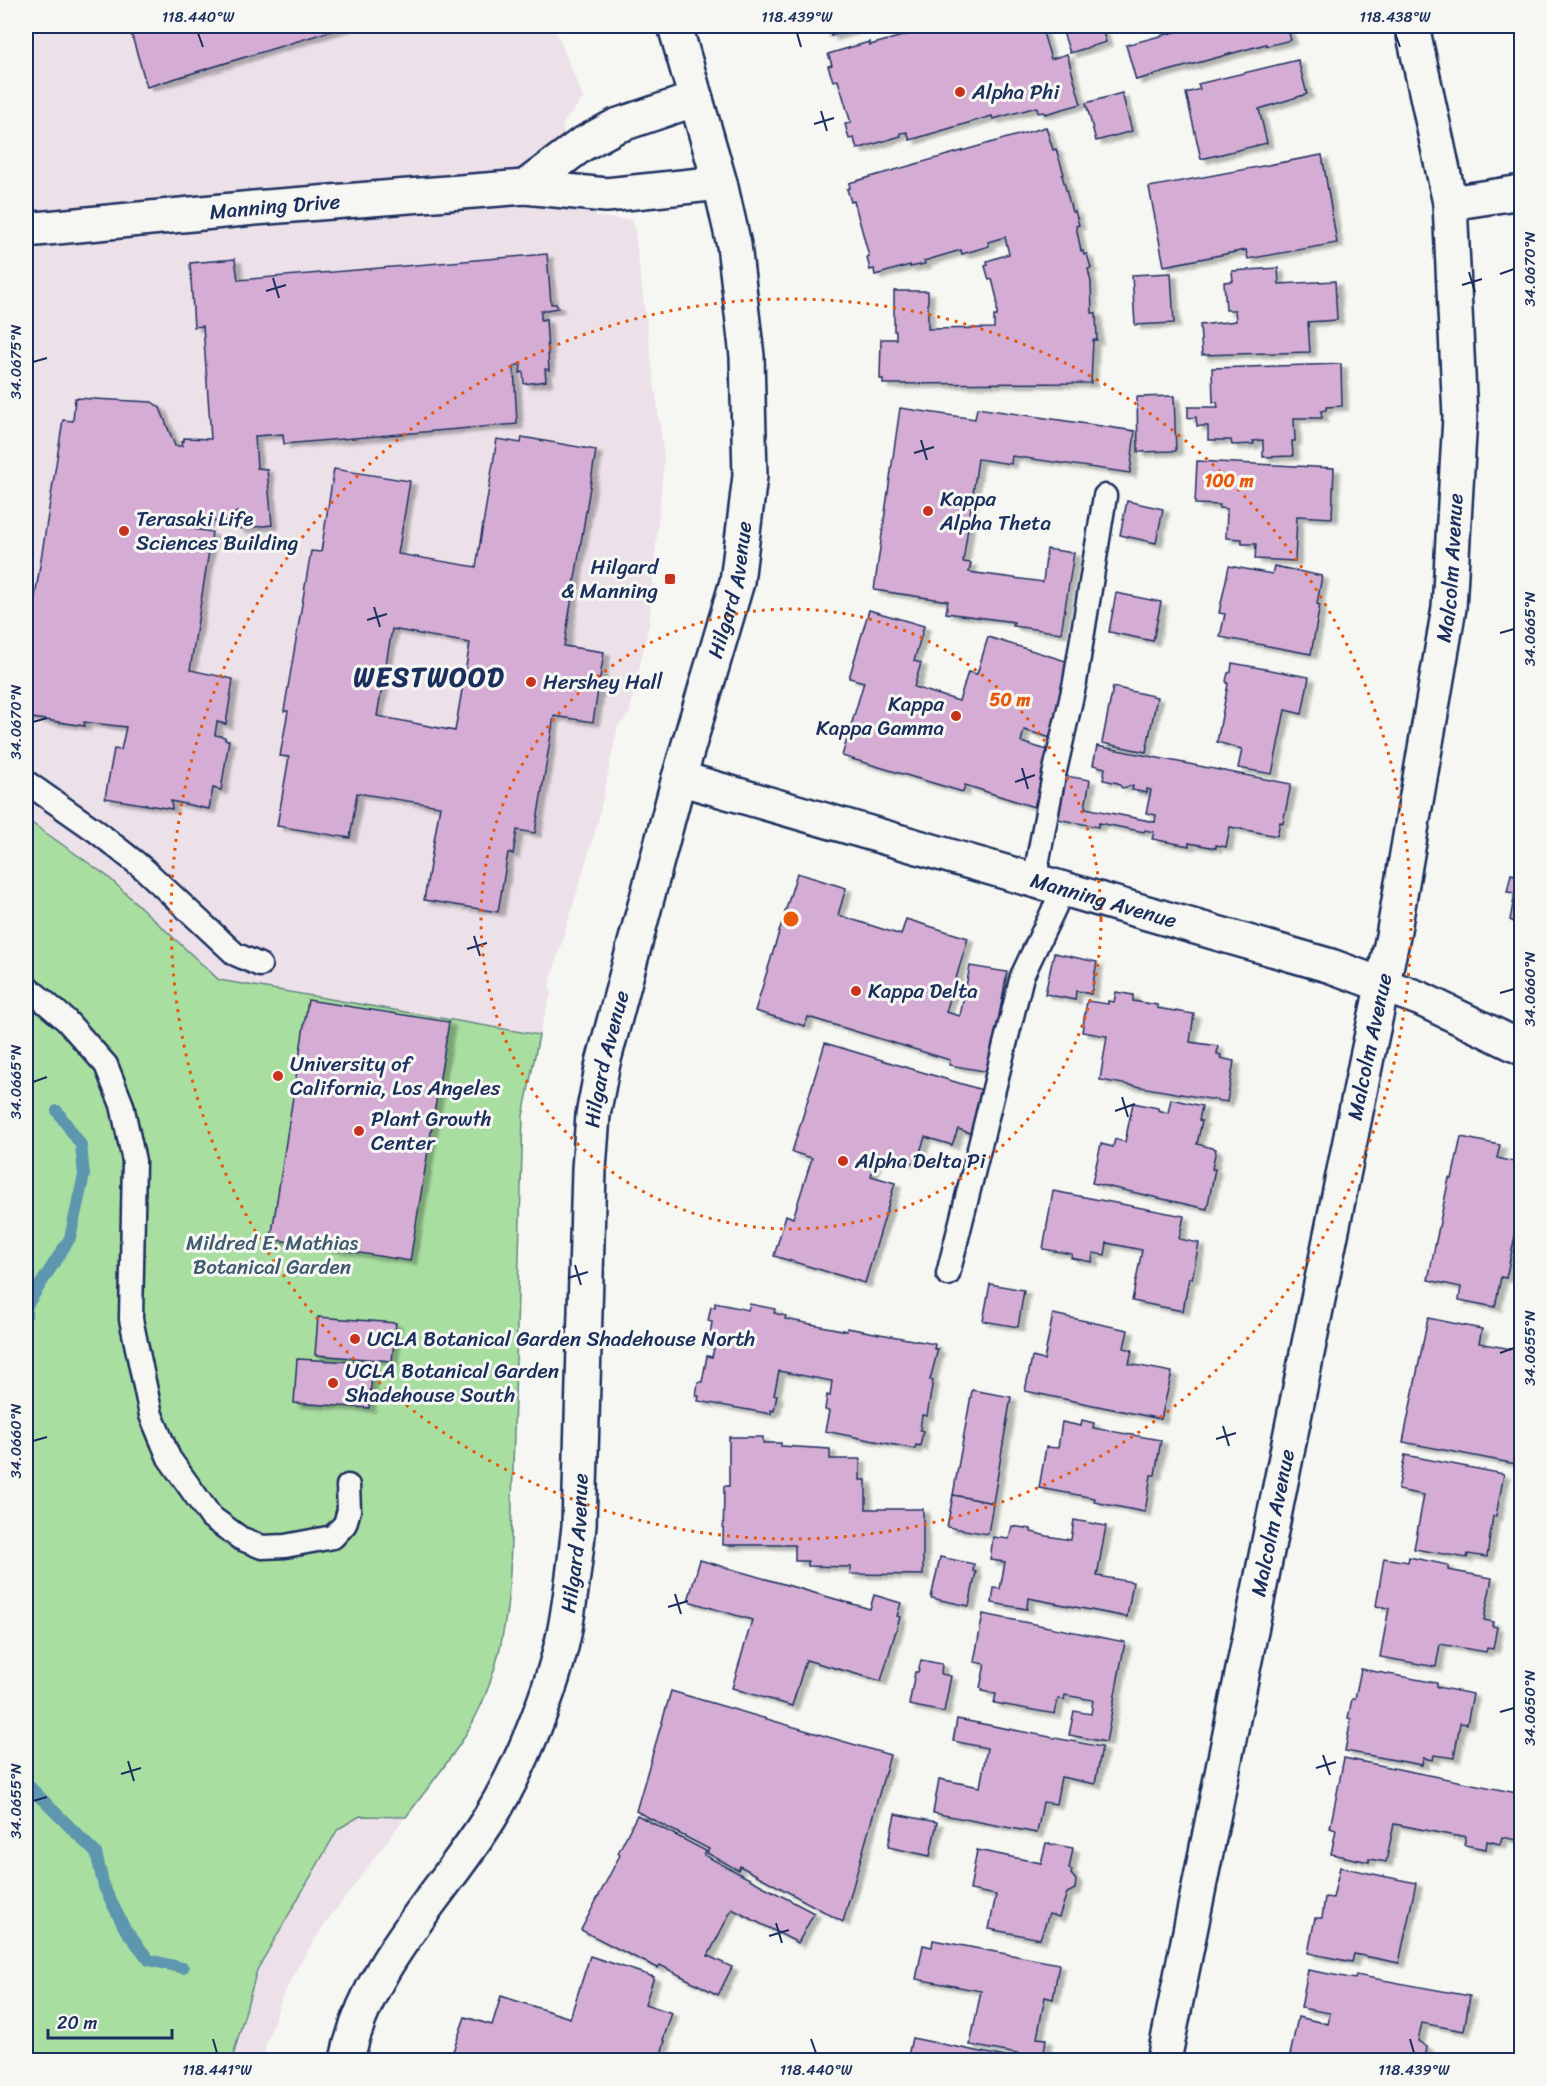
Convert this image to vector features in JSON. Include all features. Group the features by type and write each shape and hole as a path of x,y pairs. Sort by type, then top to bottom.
{"street":[{"name":"Hilgard Avenue","path":"347,2061 352,2039 375,1984 401,1940 489,1818 520,1760 544,1700 564,1636 579,1526 588,1181 593,1115 603,1063 679,778 696,727 737,582 750,476 744,321 734,245 720,183 675,26"},
{"name":"Malcolm Avenue","path":"1164,2061 1393,936 1449,608 1460,417 1450,203 1412,26"},
{"path":"525,187 581,145 616,126 696,99"},
{"name":"Manning Drive","path":"26,230 254,208 525,187 606,195 720,183"},
{"path":"1450,203 1521,192"},
{"name":"Manning Avenue","path":"679,778 1331,966 1431,1004 1521,1048"}],"lane":[{"path":"948,1274 1022,976 1049,885 1054,775 1075,682 1105,496"},
{"path":"26,782 96,831 144,869 235,954 260,965"},
{"path":"26,986 66,1020 106,1065 122,1105 134,1161 130,1320 151,1415 169,1458 211,1517 240,1538 262,1547 285,1546 333,1537 345,1524 349,1510 348,1486"}],"shaded area":[{"name":"University of California, Los Angeles","path":"26,26 554,26 583,98 562,125 596,217 633,220 664,457 649,624 629,715 618,725 598,821 548,989 552,990 539,1035 523,1116 510,1573 508,1611 500,1652 487,1692 463,1739 323,1927 301,1961 282,1998 263,2060 26,2060"}],"green space":[{"name":"Mildred E. Mathias Botanical Garden","path":"26,819 107,876 219,980 539,1035 523,1116 510,1573 506,1617 491,1680 463,1739 406,1817 360,1816 338,1829 257,1970 232,2060 26,2060"}],"building":[{"path":"129,26 347,26 147,87"},
{"path":"822,26 867,26 831,36 829,31 824,33"},
{"name":"Alpha Phi","path":"938,26 1041,26 1051,59 1067,54 1081,104 1045,114 1044,112 1038,113 1037,107 993,119 992,116 910,140 907,132 900,133 901,136 857,149 854,138 849,139 845,124 851,123 838,80 833,81 828,66 832,65 828,54"},
{"path":"1061,26 1101,26 1106,42 1070,53"},
{"path":"1159,26 1287,26 1291,40 1267,46 1266,44 1136,80 1126,45 1183,30 1182,27 1161,33"},
{"path":"1298,60 1307,94 1259,109 1267,143 1201,159 1186,93 1200,89 1198,84"},
{"path":"1122,93 1132,131 1096,141 1086,103"},
{"path":"1046,127 1064,174 1062,175 1072,212 1075,211 1079,225 1076,226 1081,251 1084,255 1087,254 1091,268 1088,269 1091,282 1092,313 1096,313 1097,340 1093,340 1091,383 883,384 883,379 880,379 881,339 896,339 894,291 928,291 928,329 994,328 997,299 992,279 989,280 985,266 988,265 987,261 1009,254 1005,237 988,242 989,246 962,254 961,250 924,261 925,264 910,267 910,265 875,275 874,269 870,270 867,257 869,256 854,201 851,202 847,189 850,188 849,183"},
{"path":"1322,155 1337,243 1248,259 1246,250 1164,266 1149,187"},
{"name":"Terasaki Life Sciences Building","path":"547,254 551,304 556,304 558,308 541,311 541,320 546,319 549,370 545,369 546,381 524,384 523,372 520,373 521,364 514,366 517,424 284,444 283,434 255,436 257,468 267,469 272,525 238,529 237,512 232,515 231,520 198,523 193,529 212,532 190,670 233,679 226,724 217,722 215,735 229,740 221,790 213,788 209,809 171,801 172,809 105,798 114,749 121,750 126,727 84,722 85,726 26,717 26,654 63,420 73,421 75,398 152,402 160,408 175,446 182,446 181,442 184,438 211,439 203,326 194,327 190,263 235,259 238,280"},
{"path":"1278,268 1279,284 1335,281 1337,320 1308,322 1310,352 1202,355 1200,325 1236,321 1235,310 1226,310 1224,282 1233,281 1232,271"},
{"path":"1171,273 1174,323 1135,325 1132,275"},
{"path":"1341,364 1342,406 1326,407 1326,410 1321,411 1322,418 1294,418 1293,456 1263,457 1263,440 1253,441 1254,444 1232,445 1231,440 1208,440 1208,426 1197,426 1196,417 1188,418 1188,407 1218,407 1217,402 1213,402 1212,368"},
{"path":"1174,396 1176,451 1138,452 1137,397"},
{"name":"Kappa Alpha Theta","path":"900,408 975,419 977,408 1135,431 1130,473 1012,456 1011,464 978,459 963,562 971,563 969,572 1043,582 1047,549 1074,553 1061,633 1013,626 1014,622 946,613 948,601 874,590"},
{"name":"Hershey Hall","path":"522,437 596,450 564,646 604,652 593,722 554,716 535,833 517,830 513,854 508,853 498,912 424,900 440,806 357,793 350,838 277,826 289,757 280,756 288,711 284,711 311,551 321,552 334,469 410,481 398,554 476,567 497,439 521,443","holes":["392,629 470,643 455,731 377,716"]},
{"path":"1197,461 1334,468 1332,518 1297,516 1295,561 1255,559 1256,544 1242,544 1242,539 1226,538 1227,509 1219,508 1220,505 1195,504"},
{"path":"1127,501 1163,509 1156,543 1120,535"},
{"path":"1229,566 1272,574 1274,566 1322,576 1317,604 1320,605 1311,654 1220,637 1225,614 1219,613"},
{"path":"1116,593 1161,602 1153,641 1109,632"},
{"name":"Kappa Kappa Gamma","path":"869,610 924,626 914,661 921,663 914,687 959,701 968,672 977,674 988,637 1069,662 1060,692 1064,693 1051,738 1024,730 1021,742 1050,751 1034,807 965,785 963,792 842,756 864,682 849,678"},
{"path":"1232,663 1309,677 1302,714 1285,710 1272,774 1238,768 1242,749 1217,742 1228,684 1226,681 1228,673 1231,672"},
{"path":"1113,687 1157,697 1146,752 1102,743"},
{"path":"1097,746 1291,784 1283,823 1280,822 1277,836 1230,827 1226,847 1216,845 1216,848 1152,839 1154,832 1145,830 1144,832 1099,823 1098,827 1057,819 1066,776 1090,780 1085,808 1155,822 1156,815 1146,813 1151,790 1147,789 1147,793 1132,790 1133,786 1122,788 1118,783 1103,780 1105,768 1093,765"},
{"path":"1522,798 1522,826 1516,825"},
{"path":"1522,842 1522,926 1510,920 1515,893 1507,892 1511,874 1515,875"},
{"name":"Kappa Delta","path":"797,873 846,888 838,915 901,935 906,919 968,938 946,1012 960,1016 970,966 1007,972 989,1072 949,1065 950,1060 808,1017 805,1026 755,1011"},
{"path":"1054,953 1097,962 1091,994 1076,991 1075,1000 1045,994"},
{"path":"1116,992 1133,995 1133,1001 1157,1005 1157,1008 1194,1014 1190,1042 1218,1046 1217,1054 1221,1055 1220,1058 1234,1061 1227,1102 1100,1080 1107,1036 1082,1032 1087,1001 1108,1004 1108,1001 1114,1002"},
{"name":"Plant Growth Center","path":"308,1000 449,1022 410,1261 271,1239"},
{"name":"Alpha Delta Pi","path":"825,1043 989,1092 976,1135 958,1129 952,1145 925,1137 916,1164 878,1153 871,1176 895,1183 865,1283 774,1256 786,1215 793,1218 812,1158 792,1152"},
{"path":"1171,1099 1202,1106 1199,1120 1202,1121 1197,1144 1216,1149 1212,1169 1215,1169 1207,1209 1092,1183 1101,1144 1113,1147 1115,1139 1125,1142 1133,1103 1158,1108 1168,1113"},
{"path":"1461,1137 1500,1145 1497,1158 1514,1162 1519,1155 1522,1158 1522,1227 1515,1236 1506,1278 1501,1277 1495,1307 1459,1300 1461,1287 1428,1280 1449,1178 1452,1179"},
{"path":"1053,1191 1184,1216 1179,1239 1199,1243 1183,1311 1132,1301 1142,1250 1107,1243 1105,1255 1093,1253 1092,1262 1071,1258 1072,1254 1043,1249"},
{"path":"990,1284 1024,1290 1018,1327 983,1321"},
{"path":"715,1303 748,1310 750,1304 775,1309 774,1313 786,1316 785,1319 935,1344 934,1349 938,1349 930,1380 933,1380 927,1416 922,1415 920,1430 923,1431 920,1446 916,1445 915,1449 825,1431 829,1411 825,1410 827,1395 830,1396 832,1381 779,1371 774,1395 777,1395 774,1411 771,1410 771,1414 698,1401 699,1396 696,1396 698,1382 702,1382 707,1356 712,1357 714,1349 708,1347 712,1322 708,1321 711,1307 715,1307"},
{"path":"1053,1314 1128,1330 1124,1348 1132,1350 1129,1364 1172,1372 1161,1419 1025,1391 1032,1357 1044,1360"},
{"name":"UCLA Botanical Garden Shadehouse North","path":"318,1317 396,1323 392,1361 315,1355"},
{"path":"1428,1318 1482,1329 1479,1343 1517,1350 1514,1363 1522,1365 1522,1464 1403,1442"},
{"name":"UCLA Botanical Garden Shadehouse South","path":"297,1359 373,1363 369,1408 294,1403"},
{"path":"972,1390 1011,1397 993,1503 953,1495"},
{"path":"1082,1420 1094,1423 1093,1428 1161,1440 1155,1475 1151,1475 1145,1512 1094,1502 1095,1498 1039,1488 1046,1447 1058,1448 1062,1422 1081,1426"},
{"path":"729,1437 763,1437 763,1443 830,1449 830,1459 860,1459 860,1480 866,1480 866,1509 923,1509 923,1575 850,1574 850,1567 808,1566 808,1561 795,1561 795,1545 723,1545 724,1486 729,1486"},
{"path":"1405,1455 1504,1474 1496,1516 1493,1516 1487,1557 1468,1554 1467,1558 1414,1549 1424,1495 1398,1490"},
{"path":"953,1495 993,1503 988,1534 947,1527"},
{"path":"1074,1520 1106,1526 1097,1576 1133,1582 1127,1617 1028,1598 1027,1609 992,1603 994,1588 1000,1589 1005,1562 990,1560 993,1537 1009,1539 1012,1526 1071,1540"},
{"path":"940,1557 974,1564 973,1571 976,1572 969,1606 931,1598"},
{"path":"1409,1557 1448,1565 1448,1570 1492,1578 1484,1620 1493,1622 1492,1626 1497,1627 1493,1649 1487,1648 1486,1652 1440,1644 1436,1667 1380,1657 1389,1608 1376,1606 1384,1558 1408,1562"},
{"path":"700,1560 870,1609 874,1595 901,1603 897,1616 900,1617 881,1681 806,1660 792,1706 732,1688 752,1620 688,1601"},
{"path":"983,1614 1125,1642 1106,1742 1069,1735 1074,1711 1091,1714 1093,1700 1065,1695 1064,1700 1058,1699 1055,1714 994,1703 996,1694 982,1691 983,1689 980,1688 985,1664 974,1662"},
{"path":"921,1660 942,1664 941,1674 951,1676 944,1712 909,1705 915,1672 918,1672"},
{"path":"1361,1669 1437,1683 1437,1687 1473,1694 1467,1724 1460,1723 1454,1758 1434,1755 1433,1760 1423,1758 1422,1765 1345,1751 1351,1719 1348,1718 1352,1699 1355,1699"},
{"path":"671,1691 890,1755 843,1922 740,1866 738,1870 707,1853 709,1849 636,1811"},
{"path":"957,1719 1102,1747 1095,1784 1061,1777 1056,1804 1043,1802 1037,1833 933,1813 939,1779 980,1787 987,1748 953,1741"},
{"path":"1522,1755 1522,1778 1517,1778"},
{"path":"1344,1758 1522,1794 1522,1841 1502,1837 1500,1844 1487,1841 1486,1849 1464,1845 1466,1836 1455,1836 1394,1824 1386,1862 1369,1859 1369,1862 1331,1854 1336,1830 1330,1828"},
{"path":"895,1814 937,1822 930,1856 888,1847"},
{"path":"637,1815 706,1851 704,1855 814,1913 798,1943 732,1909 708,1956 732,1967 718,1995 660,1965 658,1968 581,1930 620,1855 618,1853"},
{"path":"1046,1843 1073,1848 1069,1869 1072,1870 1071,1874 1076,1880 1075,1889 1067,1893 1059,1917 1049,1914 1040,1939 989,1929 996,1895 970,1890 977,1850 1041,1863"},
{"path":"1340,1867 1416,1883 1399,1963 1354,1954 1352,1962 1308,1953 1315,1918 1322,1918 1325,1897 1333,1898"},
{"path":"933,1940 1059,1964 1053,1999 1045,1997 1037,2038 1046,2039 1043,2059 970,2045 981,1991 916,1979 923,1945 932,1947"},
{"path":"590,1956 654,1977 645,2004 672,2013 660,2058 669,2060 450,2060 465,2017 492,2025 501,1996 570,2018"},
{"path":"1308,1970 1355,1979 1356,1975 1470,1996 1464,2031 1422,2023 1418,2041 1427,2047 1425,2060 1289,2060 1298,2017 1328,2024 1330,2013 1301,2008"},
{"path":"912,2038 1021,2060 907,2060"}],"waterway":[{"path":"26,1316 26,1307 70,1238 84,1175 81,1145 57,1111"},
{"path":"26,1783 96,1853 104,1887 125,1929 149,1960 183,1968"}],"place":[{"name":"Alpha Phi","path":"960,92"},
{"name":"Kappa Alpha Theta","path":"928,511"},
{"name":"Terasaki Life Sciences Building","path":"124,531"},
{"name":"Hilgard & Manning","path":"670,579"},
{"name":"Hershey Hall","path":"531,682"},
{"name":"Kappa Kappa Gamma","path":"956,716"},
{"name":"Kappa Delta","path":"856,991"},
{"name":"University of California, Los Angeles","path":"278,1076"},
{"name":"Plant Growth Center","path":"359,1131"},
{"name":"Alpha Delta Pi","path":"843,1161"},
{"name":"UCLA Botanical Garden Shadehouse North","path":"355,1339"},
{"name":"UCLA Botanical Garden Shadehouse South","path":"333,1383"}],"district":[{"name":"WESTWOOD","path":"429,677"}]}
